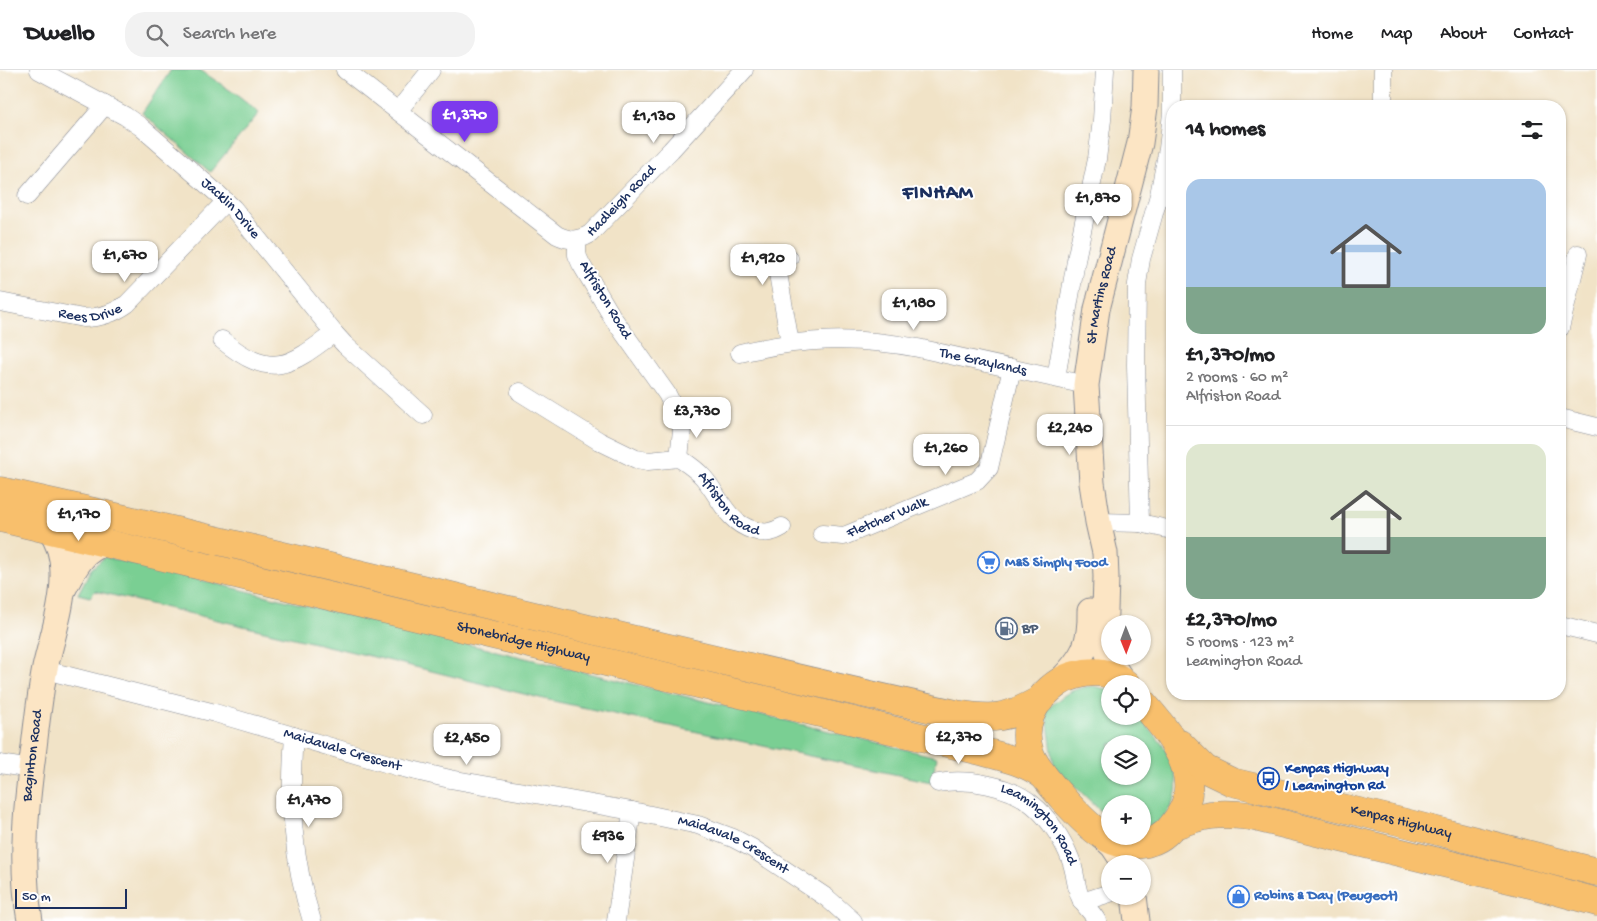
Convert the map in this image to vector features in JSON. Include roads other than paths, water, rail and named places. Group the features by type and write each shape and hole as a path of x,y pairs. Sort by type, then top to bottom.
{"highway":[{"name":"Stonebridge Highway","path":"0,491 754,669 956,714 984,718 1004,716 1022,710 1040,700"},
{"name":"Stonebridge Highway","path":"0,518 980,751 1029,765 1043,775"},
{"path":"1101,835 1043,775 1033,761 1026,734 1028,720 1040,700 1060,681 1088,672 1101,672 1108,675"},
{"path":"1151,712 1164,726 1184,760 1188,771 1189,784 1186,805 1166,833"},
{"name":"Kenpas Highway","path":"1164,726 1205,768 1232,782 1412,824 1597,872"},
{"name":"Kenpas Highway","path":"1151,842 1189,819 1211,814 1250,816 1597,902"}],"main road":[{"name":"St Martins Road","path":"1119,675 1104,644 1105,553 1092,483 1086,385 1096,309 1140,143 1145,107 1146,70"},
{"name":"St Martins Road","path":"1060,681 1074,668 1089,639 1091,555 1098,522"},
{"name":"Baginton Road","path":"30,921 26,902 24,861 26,809 45,670 62,592 63,572 58,542 49,529"},
{"name":"Baginton Road","path":"62,592 82,558 96,546 107,543"},
{"path":"1146,855 1166,833"},
{"path":"1135,905 1137,921"}],"street":[{"name":"Jacklin Drive","path":"39,70 105,105 141,127 226,201 334,333 423,416"},
{"name":"Alfriston Road","path":"345,70 557,235 577,240 581,264 613,318 668,394 682,430 679,458"},
{"path":"398,112 431,70"},
{"name":"Hadleigh Road","path":"577,240 590,234 671,150 744,70"},
{"name":"St Martins Road","path":"1056,378 1076,261 1097,159 1103,112 1105,70"},
{"name":"St Martins Road","path":"1172,70 1172,100"},
{"path":"1383,70 1383,100"},
{"path":"27,196 105,105"},
{"name":"St Martins Road","path":"1140,523 1136,365 1137,284 1141,259 1159,195 1166,160"},
{"name":"Rees Drive","path":"0,302 84,318 111,314 127,304 226,201"},
{"path":"1566,303 1578,254"},
{"path":"789,258 776,262 790,343"},
{"path":"222,340 237,352 252,360 260,363 277,364 294,361 302,357 334,333"},
{"name":"The Graylands","path":"740,353 790,343 821,340 857,340 891,343 1086,385"},
{"name":"Fletcher Walk","path":"822,534 844,536 977,480 989,468 992,460 1012,368"},
{"path":"520,392 599,441 636,459 648,461 679,458"},
{"path":"1566,419 1597,427"},
{"name":"Afriston Road","path":"679,458 696,469 726,511 740,525 762,533 770,533 782,527"},
{"path":"1098,522 1140,523 1166,529"},
{"path":"1566,626 1597,634"},
{"name":"Maidavale Crescent","path":"45,670 215,713 399,767 450,779 632,811 698,825 742,842 833,902 853,921"},
{"path":"294,736 291,788 294,839 301,884 312,921"},
{"path":"0,764 31,769"},
{"name":"Leamington Road","path":"938,783 951,781 983,784 1016,794 1031,803 1047,820 1070,858 1082,902 1092,912 1097,921"},
{"path":"616,921 632,811"},
{"path":"1082,902 1101,896"}],"place":[{"name":"M&S Simply Food","path":"989,563"},
{"name":"BP","path":"1006,629"},
{"name":"Kenpas Highway / Leamington Rd","path":"1269,778"},
{"name":"Robins & Day (Peugeot)","path":"1238,896"}],"district":[{"name":"FINHAM","path":"938,194"}]}
